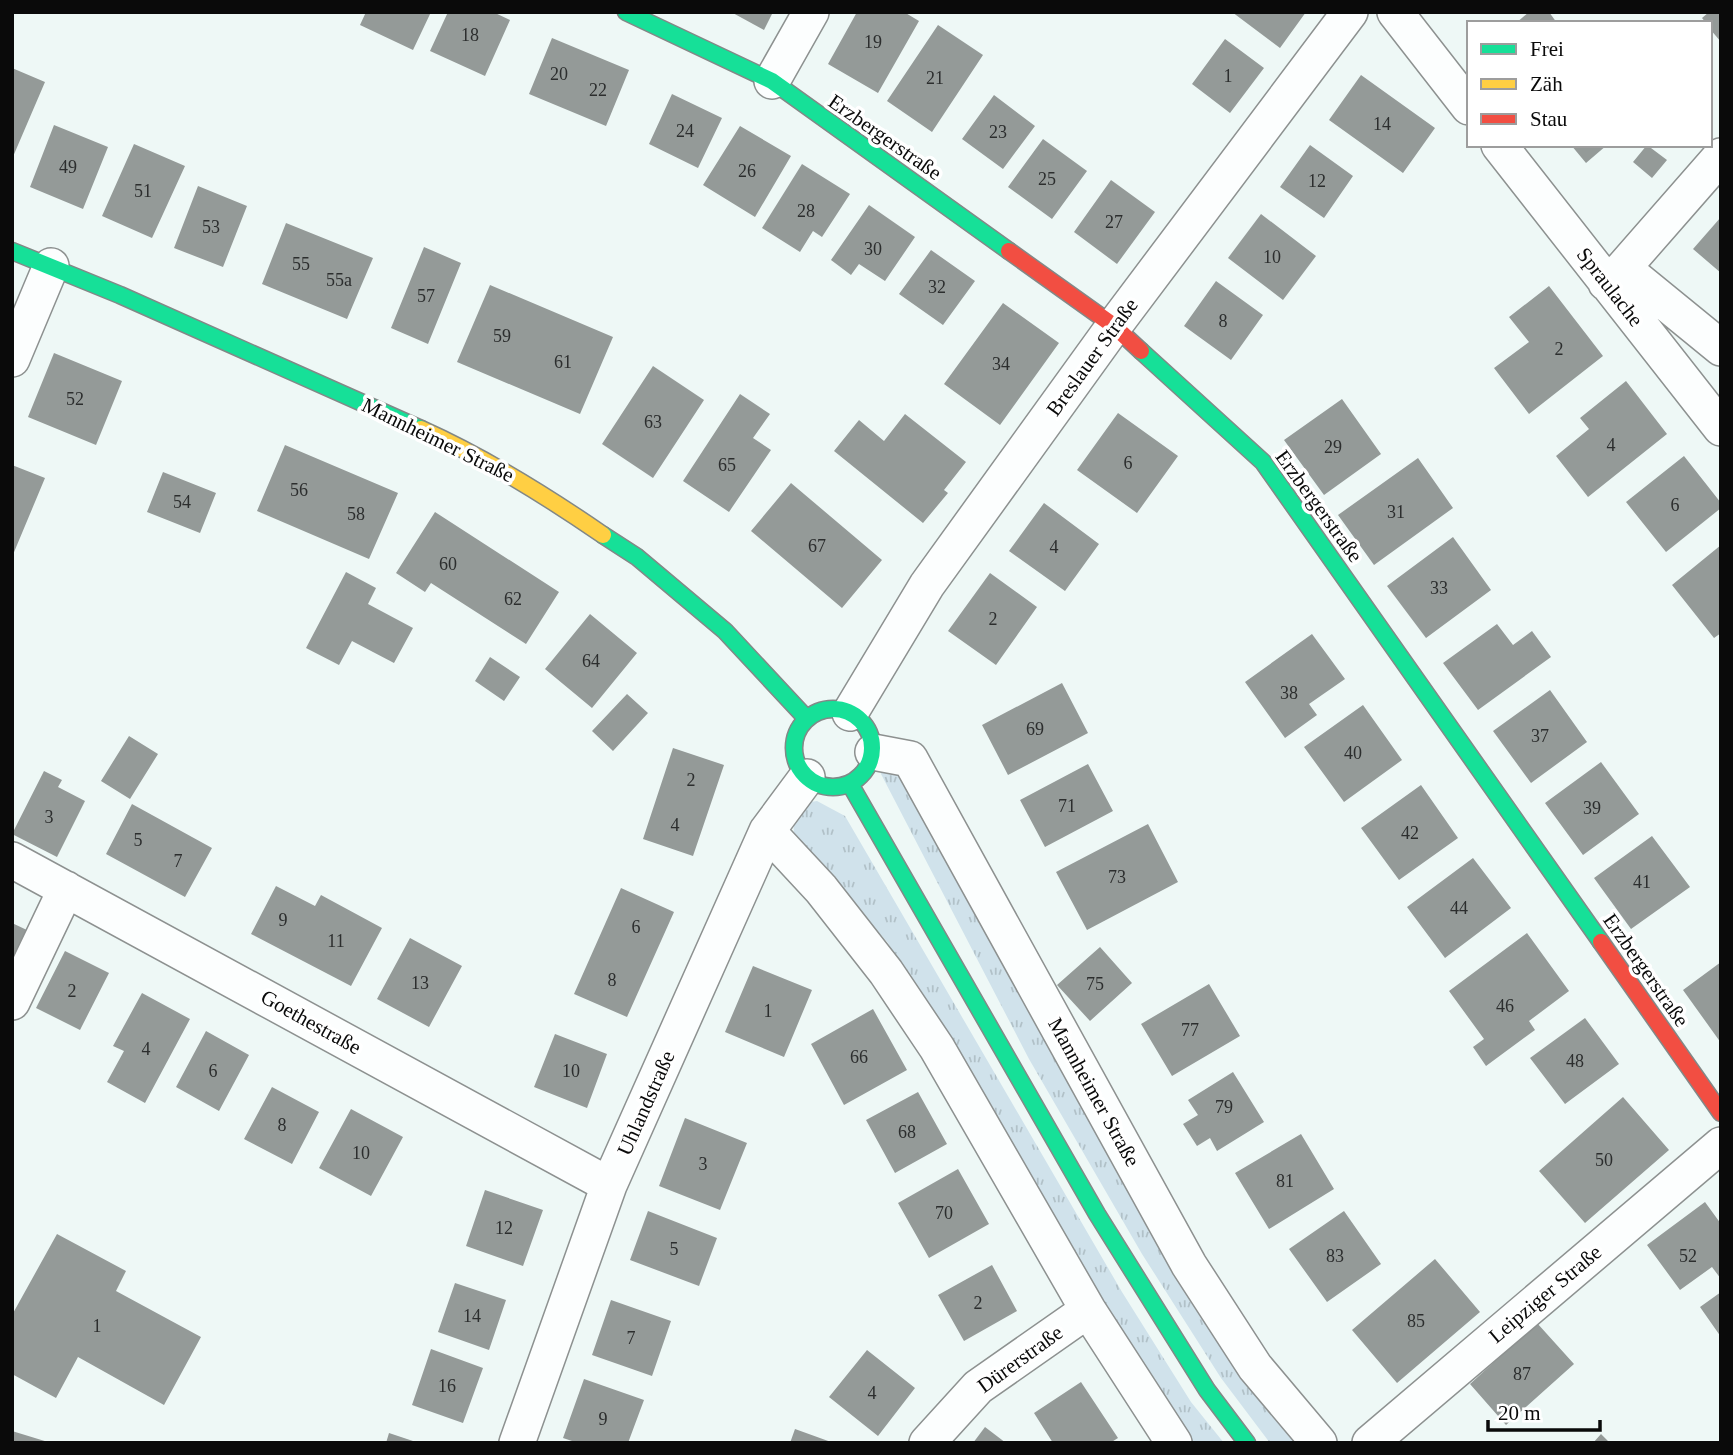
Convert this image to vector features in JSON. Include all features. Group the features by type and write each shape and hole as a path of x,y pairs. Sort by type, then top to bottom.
{"main road":[{"name":"Erzbergerstraße","path":"626,12 772,81 1114,326 1263,462 1721,1113"},
{"name":"Mannheimer Straße","path":"12,251 457,445 540,492 637,557 725,631 807,719"},
{"path":"840,709 850,713 866,727 872,741 873,752 868,767 861,776 840,787 830,788 818,784 807,777 798,766 794,748 798,732 807,719 816,713 840,709"},
{"path":"850,783 1097,1214 1207,1390 1247,1443"}],"street":[{"path":"772,81 811,12"},
{"name":"Breslauer Straße","path":"850,713 927,585 1114,326 1350,12"},
{"path":"1395,12 1467,104"},
{"name":"Spraulache","path":"1501,147 1615,275 1721,428"},
{"path":"1721,156 1615,275 1721,348"},
{"path":"12,359 51,266"},
{"name":"Mannheimer Straße","path":"873,752 910,760 1189,1265 1255,1367 1319,1443"},
{"name":"Uhlandstraße","path":"517,1443 609,1185 767,831 807,777"},
{"path":"767,831 837,909 886,972 937,1048 1088,1310 1174,1443"},
{"name":"Goethestraße","path":"12,860 609,1185"},
{"path":"12,1002 66,889"},
{"name":"Leipziger Straße","path":"1370,1443 1721,1145"},
{"name":"Dürerstraße","path":"927,1443 978,1387 1088,1310"}],"green space":[{"path":"896,763 1304,1443 1270,1443 1221,1378 1142,1254 1029,1059 881,774 880,768"},
{"path":"817,801 845,816 1122,1292 1191,1402 1224,1443 1193,1443 1127,1347 923,1010 888,943 794,835 793,815 805,803"}],"building":[{"path":"366,12 431,12 413,50 360,25"},
{"path":"448,12 493,12 510,20 485,76 430,51"},
{"path":"731,12 773,12 764,30"},
{"path":"857,12 904,12 919,21 878,93 828,64"},
{"path":"1232,12 1306,12 1280,48"},
{"path":"1529,12 1549,12 1556,21 1518,21"},
{"path":"1709,12 1721,12 1721,42 1712,31 1712,21 1704,21 1702,18"},
{"path":"938,25 983,55 932,132 887,101"},
{"path":"552,38 629,70 606,126 529,94"},
{"path":"1225,39 1264,68 1230,113 1192,84"},
{"path":"12,68 45,82 12,159"},
{"path":"1361,75 1435,128 1403,173 1329,120"},
{"path":"672,94 722,118 698,168 649,144"},
{"path":"994,95 1035,126 1003,169 962,139"},
{"path":"54,125 108,147 83,209 30,187"},
{"path":"740,126 791,156 755,217 703,185"},
{"path":"1043,139 1087,171 1052,219 1008,187"},
{"path":"134,144 185,166 152,238 102,216"},
{"path":"1310,145 1353,176 1324,218 1280,187"},
{"path":"1573,147 1605,147 1586,163"},
{"path":"1645,147 1650,147 1667,160 1652,178 1633,162"},
{"path":"802,164 850,194 822,237 813,231 800,252 762,228"},
{"path":"1111,180 1155,212 1117,264 1074,232"},
{"path":"198,186 247,206 223,267 174,248"},
{"path":"869,205 915,237 885,281 859,264 851,275 831,260"},
{"path":"1261,214 1316,256 1283,300 1228,258"},
{"path":"1721,217 1721,273 1693,249"},
{"path":"286,223 373,258 347,319 262,284"},
{"path":"424,247 461,263 428,344 391,328"},
{"path":"931,250 975,281 943,325 899,294"},
{"path":"1216,281 1263,315 1231,360 1184,326"},
{"path":"490,285 613,337 580,414 457,362"},
{"path":"1549,286 1603,356 1529,414 1494,368 1529,342 1509,317"},
{"path":"1003,303 1059,343 1000,425 944,384"},
{"path":"54,353 122,381 96,445 28,417"},
{"path":"653,366 704,400 653,478 602,444"},
{"path":"1626,381 1667,434 1588,497 1556,456 1589,429 1580,418"},
{"path":"740,394 770,414 753,438 771,450 729,512 683,481"},
{"path":"1342,399 1381,454 1324,495 1284,440"},
{"path":"1118,413 1178,456 1137,513 1077,470"},
{"path":"905,414 966,462 944,490 948,493 923,523 834,451 859,420 884,441"},
{"path":"285,445 398,493 369,559 257,511"},
{"path":"1684,456 1721,503 1721,508 1666,552 1626,502"},
{"path":"1418,458 1453,508 1374,565 1338,515"},
{"path":"12,465 45,478 12,557"},
{"path":"163,472 216,493 200,533 147,512"},
{"path":"791,483 882,560 842,608 751,531"},
{"path":"1044,503 1099,544 1065,591 1009,551"},
{"path":"435,512 559,592 526,644 431,583 425,592 396,573"},
{"path":"1453,537 1491,590 1426,638 1387,586"},
{"path":"1721,545 1721,633 1714,638 1672,585"},
{"path":"346,572 376,588 368,604 413,628 394,663 352,641 339,665 306,648"},
{"path":"990,573 1037,607 996,665 948,631"},
{"path":"590,614 637,653 592,708 545,669"},
{"path":"1497,624 1513,645 1532,631 1551,657 1478,710 1443,663"},
{"path":"1312,634 1345,679 1309,704 1317,715 1285,738 1245,682"},
{"path":"490,657 520,677 504,701 475,681"},
{"path":"1062,683 1088,733 1008,775 982,725"},
{"path":"1550,690 1587,742 1531,783 1493,731"},
{"path":"627,694 648,713 613,751 592,731"},
{"path":"1363,705 1402,760 1344,802 1304,747"},
{"path":"129,736 158,754 130,799 101,781"},
{"path":"673,748 724,765 693,856 643,839"},
{"path":"1601,762 1639,814 1583,855 1545,803"},
{"path":"1088,764 1113,811 1045,847 1020,800"},
{"path":"44,771 62,780 58,787 85,801 57,857 12,834"},
{"path":"1421,785 1458,838 1399,880 1361,828"},
{"path":"132,804 212,848 185,897 106,854"},
{"path":"1148,824 1178,882 1087,930 1056,872"},
{"path":"1652,836 1690,887 1631,929 1594,878"},
{"path":"1473,858 1511,908 1445,958 1407,907"},
{"path":"276,886 315,906 321,895 382,928 351,986 251,934"},
{"path":"621,888 674,912 627,1017 574,994"},
{"path":"12,923 29,931 12,963"},
{"path":"1527,933 1569,991 1529,1021 1535,1030 1486,1066 1473,1047 1484,1039 1449,991"},
{"path":"410,938 462,966 429,1027 377,999"},
{"path":"1100,947 1132,983 1090,1021 1057,985"},
{"path":"65,951 109,973 80,1030 36,1008"},
{"path":"1721,962 1721,1043 1683,990"},
{"path":"753,966 812,990 784,1057 725,1032"},
{"path":"1209,984 1240,1036 1172,1076 1141,1024"},
{"path":"142,993 190,1019 145,1103 107,1082 124,1051 113,1046"},
{"path":"873,1009 907,1070 844,1105 811,1044"},
{"path":"1585,1018 1619,1064 1565,1104 1530,1058"},
{"path":"206,1031 249,1055 219,1111 176,1087"},
{"path":"555,1034 607,1054 587,1108 534,1087"},
{"path":"1233,1072 1264,1122 1217,1151 1210,1138 1197,1146 1183,1124 1198,1115 1188,1100"},
{"path":"272,1087 319,1112 292,1164 244,1139"},
{"path":"918,1092 947,1144 895,1173 866,1120"},
{"path":"1623,1097 1669,1150 1585,1223 1539,1171"},
{"path":"351,1109 403,1137 371,1196 319,1168"},
{"path":"685,1118 747,1143 720,1210 659,1186"},
{"path":"1301,1134 1334,1189 1269,1229 1235,1173"},
{"path":"958,1169 989,1224 929,1258 898,1203"},
{"path":"485,1190 543,1210 523,1266 466,1246"},
{"path":"1705,1202 1721,1224 1721,1279 1712,1267 1680,1290 1647,1245"},
{"path":"648,1211 717,1238 699,1286 630,1260"},
{"path":"1344,1211 1381,1264 1327,1302 1289,1249"},
{"path":"57,1234 126,1271 116,1291 201,1337 164,1405 78,1357 56,1398 12,1374 12,1315"},
{"path":"1435,1259 1480,1312 1397,1383 1352,1330"},
{"path":"992,1265 1017,1311 964,1341 938,1295"},
{"path":"455,1283 506,1300 489,1350 438,1332"},
{"path":"1721,1292 1721,1337 1700,1307"},
{"path":"611,1300 671,1321 652,1376 592,1355"},
{"path":"1537,1323 1574,1364 1506,1425 1470,1384"},
{"path":"431,1349 483,1368 463,1423 412,1405"},
{"path":"867,1350 915,1388 878,1436 829,1397"},
{"path":"584,1379 644,1400 628,1443 578,1443 563,1438"},
{"path":"1081,1382 1118,1438 1110,1443 1053,1443 1034,1413"},
{"path":"985,1427 1006,1443 973,1443"},
{"path":"795,1429 831,1442 831,1443 790,1443"},
{"path":"12,1431 48,1442 48,1443 12,1443"},
{"path":"389,1433 416,1442 416,1443 386,1443"},
{"path":"1601,1434 1610,1443 1593,1443"}],"traffic: fast":[{"path":"626,12 772,81 1009,251"},
{"path":"12,251 120,295 421,429"},
{"path":"1141,351 1263,462 1601,942"},
{"path":"603,535 637,557 725,631 807,719"},
{"path":"833,709 848,712 865,726 872,748 869,763 855,780 833,787 818,784 801,770 794,748 797,733 811,716 833,709"},
{"path":"850,784 1097,1214 1207,1390 1247,1443"}],"traffic: slow":[{"path":"421,429 515,478 603,535"}],"traffic: jam":[{"path":"1009,251 1114,326 1141,351"},
{"path":"1601,942 1721,1113"}]}
